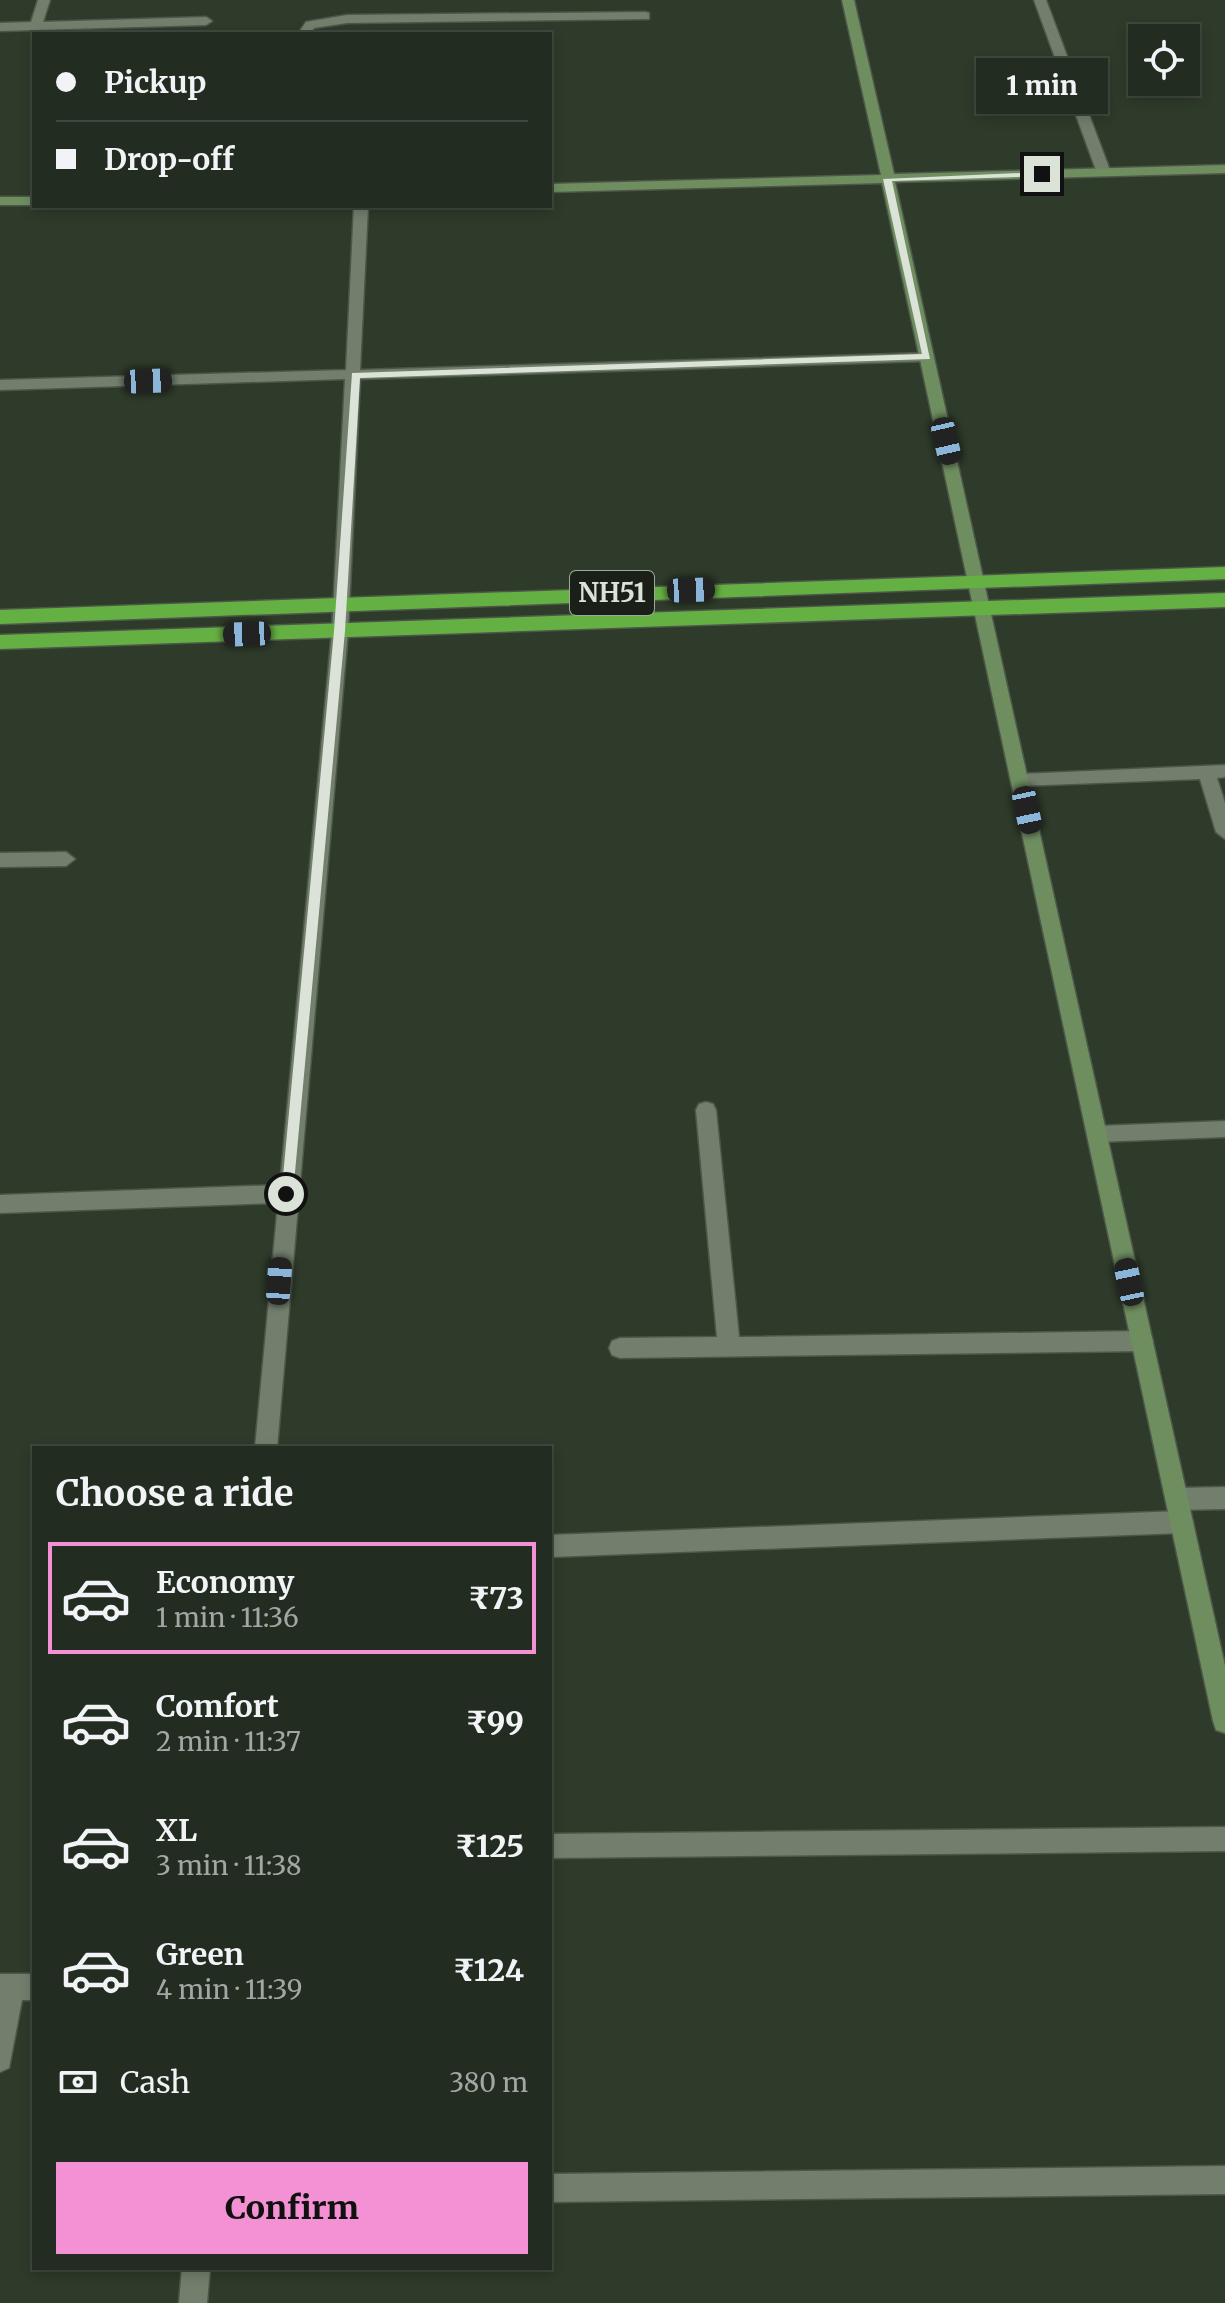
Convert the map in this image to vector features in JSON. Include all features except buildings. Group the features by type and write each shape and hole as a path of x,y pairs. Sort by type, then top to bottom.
{"highway":[{"name":"NH51","path":"0,617 340,602 1225,573"},
{"name":"NH51","path":"0,642 1225,600"}],"street":[{"path":"36,26 44,0"},
{"path":"491,18 492,0"},
{"path":"848,0 978,581 1225,1721"},
{"path":"1040,0 1104,173"},
{"path":"305,32 310,25 347,19 645,16"},
{"path":"0,27 103,29 206,21"},
{"path":"552,188 1225,169"},
{"path":"0,201 32,201"},
{"path":"266,1446 286,1194 340,631 361,208"},
{"path":"0,385 927,357"},
{"path":"1020,780 1216,772 1225,832"},
{"path":"0,860 66,859"},
{"path":"706,1110 729,1347"},
{"path":"1097,1134 1225,1129"},
{"path":"0,1204 286,1194"},
{"path":"620,1348 1142,1341"},
{"path":"1177,1499 1225,1498"},
{"path":"552,1546 1182,1522"},
{"path":"552,1846 1225,1839"},
{"path":"0,2059 15,1987"},
{"path":"552,2188 1225,2180"},
{"path":"193,2303 196,2270"}],"route":[{"path":"286,1194 340,631 355,375 927,357 887,179 1042,174"}]}
